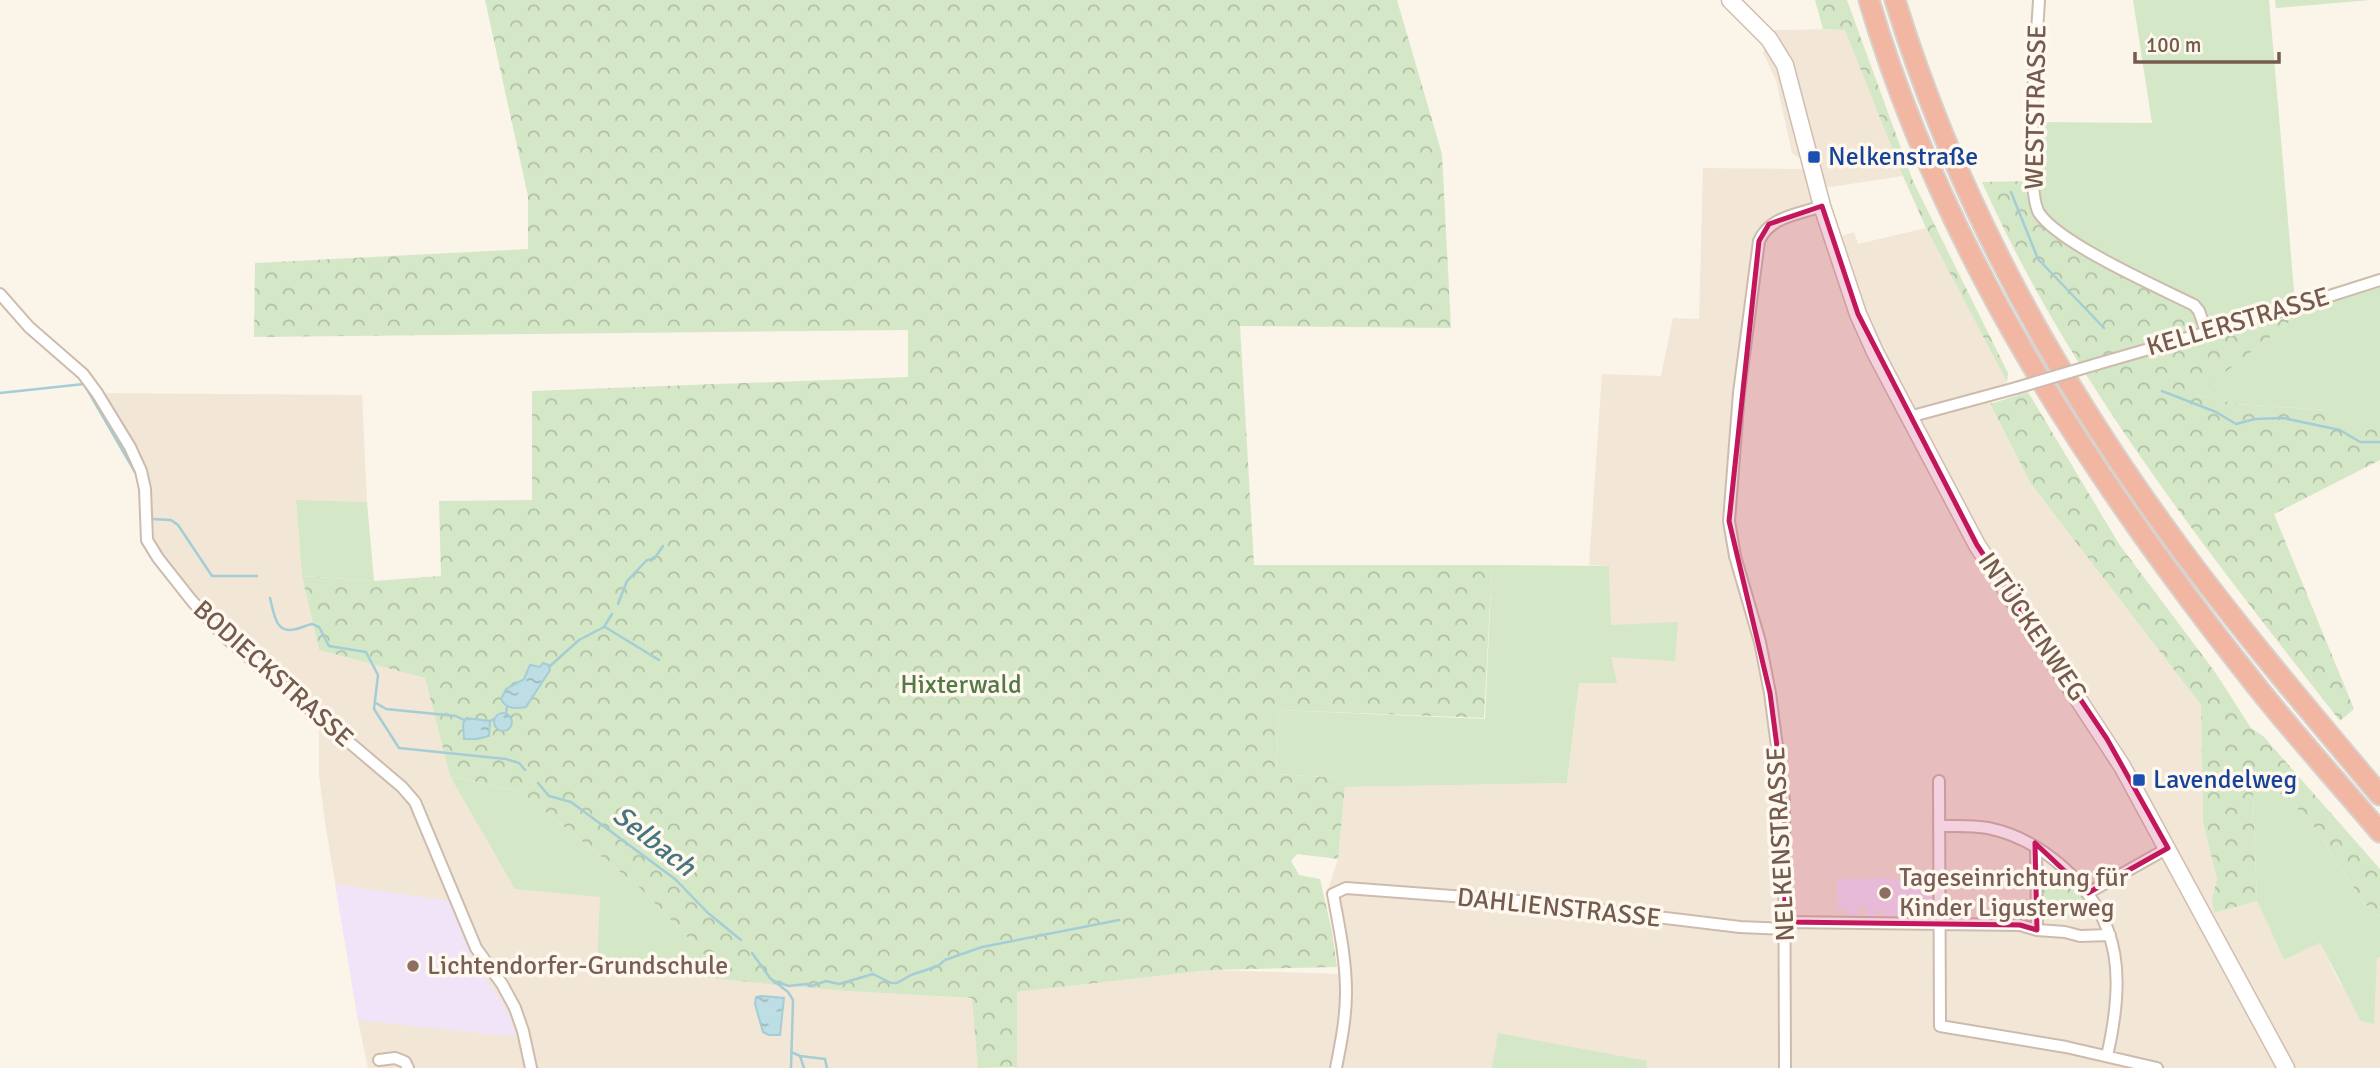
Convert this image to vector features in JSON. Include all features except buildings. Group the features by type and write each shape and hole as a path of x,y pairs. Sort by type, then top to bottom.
{"highway":[{"path":"1869,0 1904,100 1949,211 2010,330 2043,386 2156,556 2255,684 2380,832"},
{"path":"1895,0 1913,58 1974,207 2057,363 2179,547 2273,668 2380,795"}],"street":[{"name":"INTÜCKENWEG","path":"1730,0 1769,39 1785,65 1799,127 1822,206 1858,314 1909,417 1977,545 2107,739 2286,1068"},
{"name":"WESTSTRASSE","path":"2039,0 2032,170 2032,190 2038,210 2060,234 2194,305 2206,331"},
{"name":"NELKENSTRASSE","path":"1785,1068 1784,800 1760,642 1735,556 1729,508 1759,241 1769,225 1779,219 1822,206"},
{"name":"KELLERSTRASSE","path":"1909,417 2380,280"},
{"name":"BODIECKSTRASSE","path":"0,295 23,320 83,374 97,393 130,447 141,471 145,489 147,540 192,601 226,637 402,787 415,802 476,948 502,984 515,1008 531,1068"},
{"path":"1938,781 1940,1026 2066,1047 2157,1068"},
{"path":"1939,826 1987,828 2011,835 2036,847 2061,865 2088,893 2110,935 2117,972 2118,1006 2107,1056"},
{"path":"2036,847 2037,930"},
{"path":"2088,893 2168,848"},
{"name":"DAHLIENSTRASSE","path":"1336,1068 1345,1017 1346,990 1333,894 1346,888 1533,902 1740,927 1939,923 2020,925 2088,937 2110,935"},
{"path":"379,1060 399,1058 408,1068"}],"highlighted area":[{"path":"1822,206 1858,314 1977,545 2107,739 2168,848 2088,893 2035,843 2037,930 2020,925 1785,922 1784,800 1770,693 1729,521 1759,241 1769,224"}],"shaded area":[{"path":"1845,29 1903,176 1811,190 1825,242 1854,232 1858,244 1926,228 2007,382 1990,405 2031,484 2201,705 2203,822 2217,879 2212,899 2214,913 2257,901 2284,960 2320,943 2339,982 2374,1023 2374,989 2377,957 2380,957 2380,1068 1013,1068 1017,1066 1017,992 1211,970 1341,974 1327,893 1338,859 1345,787 1567,783 1579,683 1611,657 1609,566 1589,565 1602,374 1661,376 1673,318 1699,319 1703,168 1803,169 1803,161 1792,153 1776,80 1763,53 1773,30"},
{"path":"97,393 362,395 367,502 296,501 302,576 319,650 425,678 450,776 600,897 598,964 845,991 973,998 978,1068 368,1068 324,816 319,774 319,719 225,637 150,546 145,489"},
{"name":"Tageseinrichtung für Kinder Ligusterweg","path":"1837,879 1934,880 1934,909 1930,915 1883,917 1883,910 1876,910 1876,916 1867,916 1867,907 1859,907 1858,916 1849,917 1848,910 1837,910"},
{"name":"Lichtendorfer-Grundschule","path":"335,884 449,901 472,959 499,997 511,1019 516,1037 358,1020"}],"green space":[{"name":"Hixterwald","path":"485,0 1397,0 1442,154 1451,328 1240,326 1254,565 1492,565 1484,718 1279,710 1276,774 1340,778 1345,787 1338,859 1297,854 1291,861 1299,875 1320,879 1337,967 1211,970 1017,992 1017,1067 978,1068 972,998 845,991 729,980 639,887 521,792 450,776 425,678 319,650 302,576 374,581 441,576 439,501 532,500 532,391 908,377 908,330 254,337 255,263 528,249 528,196"},
{"path":"1815,0 1847,0 1913,181 2008,373 2007,382 1926,228 1845,30 1823,29"},
{"path":"2133,0 2269,0 2295,302 2207,328 2124,266 2064,233 2045,214 2039,203 2034,173 2038,122 2152,123"},
{"path":"2275,0 2371,0 2276,8"},
{"path":"2028,181 2041,222 2192,306 2204,334 2299,309 2293,319 2196,395 2237,404 2325,410 2343,423 2380,423 2380,460 2274,514 2354,709 2340,721 2191,528 2099,395 2056,326 2017,255 1982,182"},
{"path":"2380,285 2380,423 2343,423 2325,410 2237,404 2195,395 2293,319 2299,309"},
{"path":"2028,392 2119,544 2215,672 2251,728 2263,736 2380,869 2380,916 2364,903 2309,819 2252,769 2257,901 2214,913 2212,899 2217,879 2203,822 2201,705 2031,484 1990,404"},
{"path":"296,500 367,502 374,581 302,576"},
{"path":"1492,565 1609,566 1611,625 1678,622 1675,661 1611,657 1617,683 1579,683 1567,783 1345,787 1339,778 1276,774 1279,710 1485,719"},
{"path":"2252,768 2309,819 2364,903 2380,916 2380,957 2377,958 2374,1024 2361,1021 2320,943 2284,960 2257,901"},
{"path":"450,776 521,792 639,887 729,980 597,964 600,897 515,889"},
{"path":"2064,874 2088,903 2082,910 2081,918 2043,918 2042,884 2052,876"},
{"path":"1498,1033 1647,1061 1646,1068 1492,1068"}],"water":[{"path":"543,663 549,665 550,670 526,707 505,705 501,699 506,689 524,679 530,665 540,667"},
{"path":"499,713 507,713 512,722 510,729 499,731 494,726 494,718"},
{"path":"466,718 490,721 489,736 464,739 463,724"},
{"path":"756,997 784,998 780,1035 763,1032 755,1004"}],"waterway":[{"path":"2011,192 2038,259 2104,328"},
{"name":"Selbach","path":"0,393 84,384 135,472"},
{"path":"2162,391 2216,412 2236,424 2255,419 2283,418 2340,430 2360,442 2380,442"},
{"name":"Selbach","path":"152,519 171,520 178,525 212,576 257,576"},
{"path":"618,604 627,581 647,560 654,559 663,546"},
{"name":"Selbach","path":"270,598 274,616 284,629 296,629 312,624 319,627 329,646 366,652 378,675 374,709 399,748 506,759 519,763 525,770"},
{"path":"549,667 579,640 604,627 612,614"},
{"path":"605,627 659,660"},
{"path":"376,703 386,709 456,716 464,720"},
{"path":"506,713 507,707"},
{"path":"490,721 494,719"},
{"name":"Selbach","path":"538,783 549,796 571,802 675,879 708,913 741,940"},
{"path":"773,981 789,986 812,986 826,981 839,984 873,974 891,983 897,983 938,966 945,960 982,947 1119,920"},
{"name":"Selbach","path":"752,953 770,978 788,992 793,1000 791,1068"},
{"path":"791,1052 800,1056 804,1068"},
{"path":"800,1056 825,1059 827,1068"}],"place":[{"name":"Nelkenstraße","path":"1814,157"},
{"name":"Lavendelweg","path":"2139,780"},
{"name":"Tageseinrichtung für Kinder Ligusterweg","path":"1885,893"},
{"name":"Lichtendorfer-Grundschule","path":"413,966"}]}
